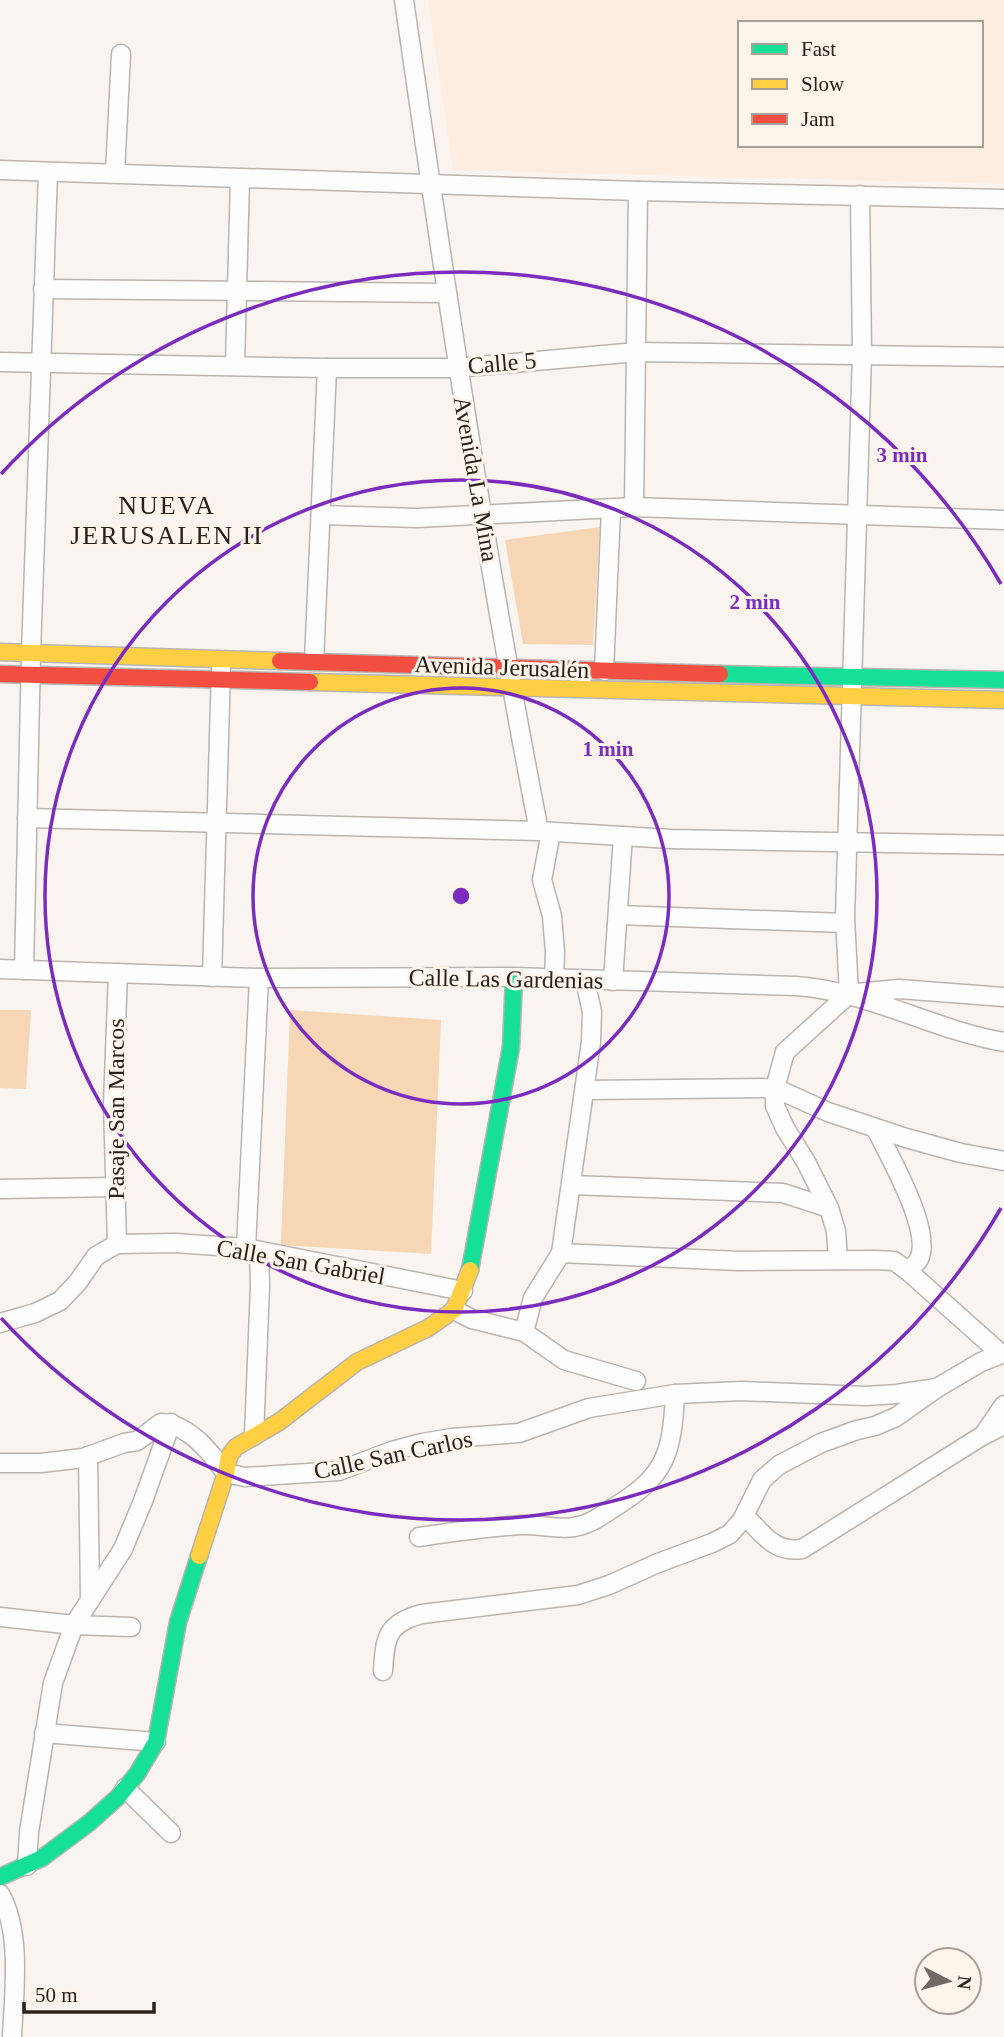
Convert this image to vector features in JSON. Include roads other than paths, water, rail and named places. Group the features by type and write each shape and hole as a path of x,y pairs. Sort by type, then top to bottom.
{"street":[{"name":"Avenida La Mina","path":"404,0 457,368 511,688 545,832"},
{"path":"114,173 121,54"},
{"path":"0,170 638,191 1004,199"},
{"path":"24,970 30,674 48,172"},
{"path":"235,365 240,178"},
{"path":"634,507 638,191"},
{"path":"849,994 845,923 862,354 860,195"},
{"path":"43,289 446,293"},
{"name":"Calle 5","path":"0,362 457,368 636,352 1004,357"},
{"path":"314,661 327,368"},
{"path":"321,515 417,518 634,507 1004,520"},
{"path":"604,671 611,509"},
{"name":"Avenida Jerusalén","path":"0,652 604,671 1004,680"},
{"path":"212,976 222,658"},
{"name":"Avenida Jerusalén","path":"0,674 1004,700"},
{"path":"27,818 1004,845"},
{"path":"545,832 542,880 552,916 554,979"},
{"path":"613,981 623,836"},
{"path":"618,915 845,923"},
{"name":"Calle Las Gardenias","path":"0,970 259,978 514,977 824,988 1004,1042"},
{"name":"Pasaje San Marcos","path":"117,1244 113,1104 118,973"},
{"path":"0,1877 27,1866 68,1840 125,1788 137,1774 156,1742 178,1622 226,1474 229,1455 236,1447 279,1422 357,1362 428,1328 454,1310 470,1269 511,1047 514,977"},
{"path":"254,1436 260,1286 253,1250 259,978"},
{"path":"524,1332 533,1298 561,1253 586,1090 592,1012 585,980"},
{"path":"838,1261 836,1231 829,1208 775,1106 775,1088 785,1052 849,994 899,989 1004,997"},
{"path":"586,1090 775,1088 876,1129 961,1153 1004,1161"},
{"path":"876,1129 915,1209 922,1236 920,1258 908,1271"},
{"path":"572,1185 783,1193 829,1208"},
{"path":"0,1189 115,1187"},
{"name":"Calle San Gabriel","path":"117,1244 174,1243 253,1250 463,1292"},
{"path":"0,1323 35,1313 60,1301 78,1282 96,1256 117,1244"},
{"path":"383,1671 387,1638 394,1625 405,1619 422,1614 578,1595 609,1585 730,1534 745,1516 762,1480 779,1465 821,1443 896,1417 937,1388 1002,1353 894,1261 739,1261 561,1253"},
{"path":"454,1310 472,1320 524,1332 565,1360 636,1381"},
{"name":"Calle San Carlos","path":"226,1474 244,1477 339,1471 422,1443 519,1433 589,1408 675,1394 742,1391 866,1396 937,1388"},
{"path":"419,1537 489,1527 575,1527 590,1522 646,1487 660,1469 667,1455 675,1394"},
{"path":"982,1436 1004,1405"},
{"path":"0,1462 62,1462 137,1441 162,1423 171,1423 211,1452 226,1474"},
{"path":"27,1866 52,1683 74,1625 90,1596 123,1549 171,1423"},
{"path":"745,1516 778,1547 788,1551 802,1549 982,1436 1004,1425"},
{"path":"88,1455 90,1596"},
{"path":"0,1617 74,1625 131,1627"},
{"path":"44,1733 156,1742"},
{"path":"125,1788 171,1833"},
{"path":"0,1894 9,1909 12,1937 15,1973 12,2037"}],"district":[{"name":"NUEVA JERUSALEN II","path":"167,520"}]}
